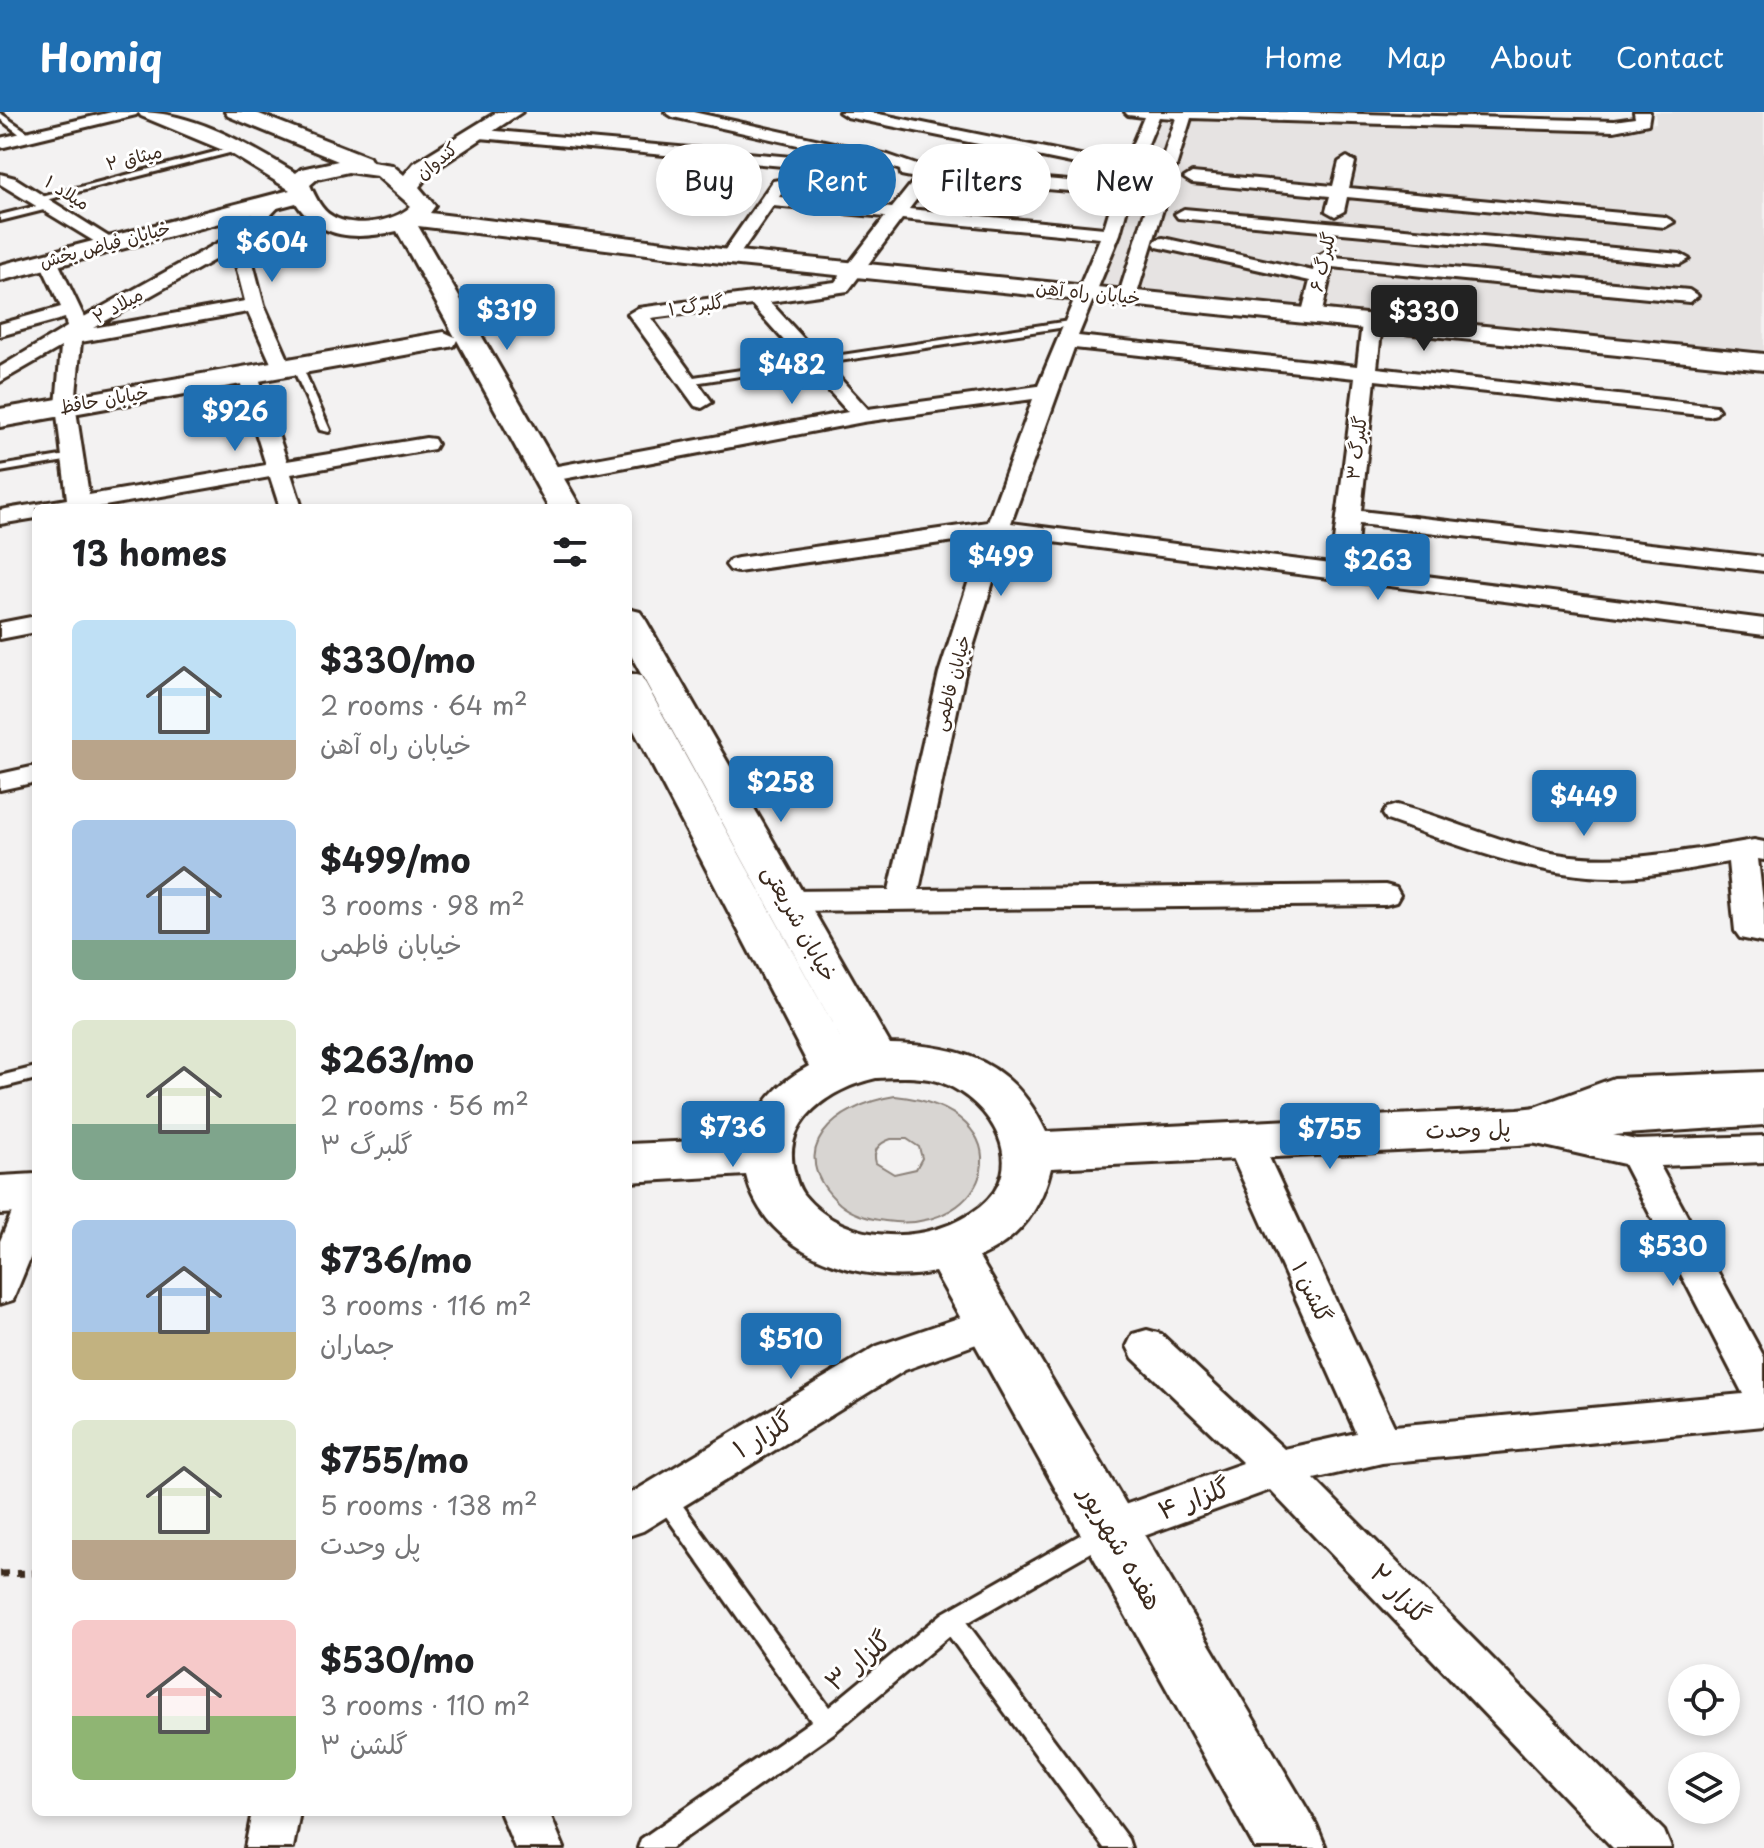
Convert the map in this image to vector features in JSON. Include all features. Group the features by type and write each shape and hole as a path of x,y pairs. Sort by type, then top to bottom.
{"street":[{"path":"0,143 131,112"},
{"path":"235,112 379,169 406,188 423,206 400,222"},
{"name":"کندوان","path":"379,169 476,123 512,112"},
{"path":"673,112 888,160 912,169"},
{"path":"847,112 1067,157"},
{"path":"1133,112 1404,116 1614,126 1643,117"},
{"name":"خیابان فاطمی","path":"1140,144 1153,112"},
{"path":"1174,144 1184,113"},
{"path":"158,116 206,114"},
{"name":"خیابان راه آهن","path":"158,116 238,148 301,189 323,221 348,228 400,222 1764,362"},
{"path":"476,123 778,160"},
{"name":"کندوان","path":"406,188 422,168 476,123"},
{"name":"گلبرگ ۶","path":"1311,316 1347,162"},
{"name":"خیابان فیاض بخش","path":"0,273 276,201 301,189 309,174 320,170 348,165 379,169"},
{"path":"1192,178 1665,222"},
{"name":"میلاد ۱","path":"0,179 9,181 111,244"},
{"path":"729,257 778,187"},
{"name":"گلبرگ ۱","path":"702,402 638,314 841,287 912,194"},
{"name":"میلاد ۲","path":"0,376 74,326 238,239 276,201"},
{"path":"768,201 1111,234"},
{"path":"1184,214 1680,259"},
{"name":"خیابان فاطمی","path":"902,898 952,673 1046,391 1089,294 1116,216"},
{"path":"1127,297 1151,216"},
{"path":"400,222 444,340 519,480"},
{"path":"400,222 563,504"},
{"path":"238,239 255,305 290,367"},
{"path":"1163,243 1322,269 1689,296"},
{"path":"48,260 74,326 66,404 79,504"},
{"path":"756,298 863,416"},
{"path":"0,330 74,326 255,305"},
{"name":"گلبرگ ۳","path":"1342,573 1372,323"},
{"path":"1072,332 1366,374 1709,410"},
{"name":"خیابان حافظ","path":"0,418 444,340"},
{"path":"248,375 290,504"},
{"path":"547,475 863,416 1046,391"},
{"path":"90,504 426,444"},
{"path":"0,517 32,512"},
{"path":"1348,516 1764,564"},
{"path":"738,565 998,528 1764,627"},
{"path":"0,631 32,625"},
{"name":"خیابان شریعتی","path":"632,626 787,901 856,1066"},
{"name":"خیابان شریعتی","path":"632,691 856,1066"},
{"path":"0,782 32,775"},
{"path":"1397,814 1500,848 1568,864 1613,868 1753,851 1751,931 1764,933"},
{"path":"787,901 1385,895"},
{"path":"919,1061 959,1071 994,1091 1018,1119 1029,1151 1026,1181 1010,1210 984,1233 948,1249 905,1256 862,1252 823,1238 786,1206 773,1186 767,1156 773,1130 787,1106 808,1086 856,1066 919,1061"},
{"path":"1518,1127 1614,1090 1764,1084"},
{"name":"پل وحدت","path":"1029,1151 1242,1138 1518,1127 1625,1116 1764,1108"},
{"path":"1518,1127 1636,1153 1764,1149"},
{"name":"گلشن ۱","path":"1242,1138 1382,1445"},
{"path":"1636,1153 1753,1350 1764,1395"},
{"path":"632,1163 767,1156"},
{"path":"0,1195 32,1194"},
{"path":"0,1289 32,1205"},
{"name":"هفده شهریور","path":"948,1249 1292,1848"},
{"name":"گلزار ۱","path":"632,1514 891,1358 990,1323"},
{"name":"گلزار ۲","path":"1147,1346 1277,1469 1647,1848"},
{"name":"گلزار ۴","path":"1111,1529 1277,1469 1382,1445 1764,1409"},
{"path":"269,1848 275,1816"},
{"path":"526,1816 540,1848"}],"lane":[{"path":"0,115 29,137"},
{"name":"میثاق ۲","path":"0,218 44,202 238,148"},
{"path":"687,381 812,360 1072,332"},
{"path":"290,367 325,430"},
{"path":"0,469 73,457"},
{"path":"0,1082 32,1074"},
{"path":"663,1495 827,1724"},
{"name":"گلزار ۳","path":"650,1848 827,1724 951,1620 1111,1529"},
{"path":"951,1620 1119,1848"}],"path":[{"path":"0,1574 32,1573"}],"shaded area":[{"path":"1655,112 1764,112 1764,358 1083,282 1113,216 1181,216 1181,144 1146,144 1159,115 1607,129 1656,123"},
{"path":"895,1096 938,1106 966,1124 980,1146 981,1170 971,1192 951,1210 922,1221 873,1219 845,1208 823,1184 815,1166 816,1148 823,1133 836,1120 874,1101","holes":["891,1139 907,1139 919,1147 922,1158 916,1169 894,1174 876,1163 875,1154 880,1145"]}]}
